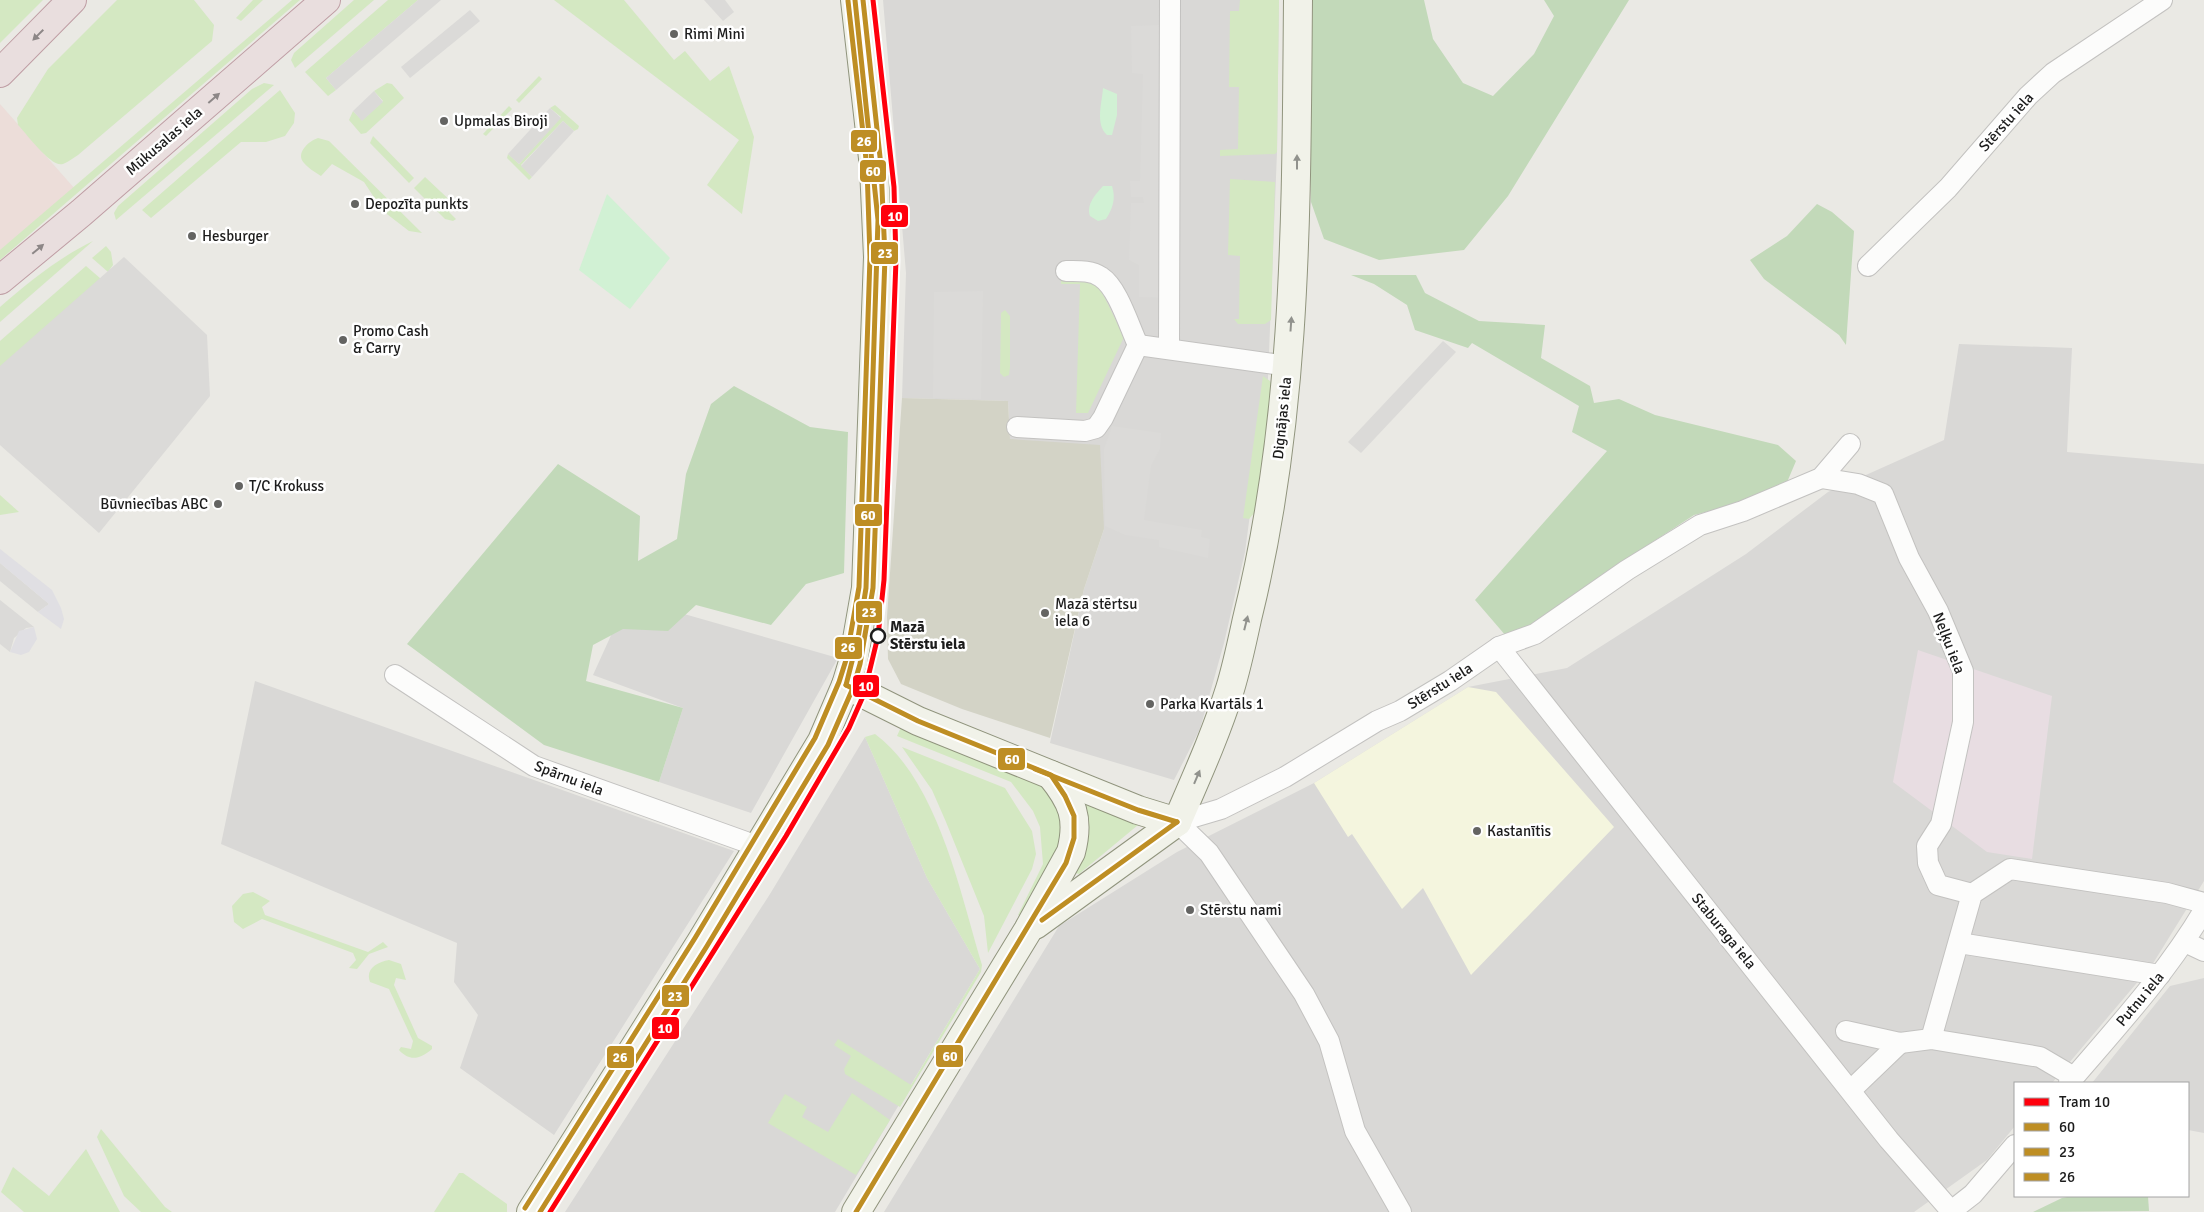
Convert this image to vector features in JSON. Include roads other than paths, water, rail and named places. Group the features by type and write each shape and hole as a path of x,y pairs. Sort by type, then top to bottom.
{"highway":[{"path":"0,72 72,0"},
{"name":"Mūkusalas iela","path":"0,280 81,213 326,0"}],"main road":[{"path":"532,1212 760,847 822,741 846,685 858,638 866,588 878,257 874,167 855,0"},
{"name":"Dignājas iela","path":"1177,822 1200,770 1230,688 1254,592 1273,498 1288,366 1295,264 1298,0"},
{"path":"846,685 918,721 1138,810 1177,822"},
{"name":"Stērstu iela","path":"856,1212 1028,930 1066,863 1075,839 1074,812 1065,792 1051,775"},
{"name":"Stērstu iela","path":"1028,930 1177,822"}],"street":[{"path":"1169,349 1170,0"},
{"name":"Stērstu iela","path":"1868,266 1948,188 2028,96 2047,79 2162,0"},
{"path":"1066,271 1084,271 1100,276 1112,288 1138,345"},
{"path":"1138,345 1288,366"},
{"path":"1017,427 1085,431 1096,428 1103,418 1138,345"},
{"name":"Stērstu iela","path":"1177,822 1221,809 1285,777 1378,721 1400,711 1450,681 1499,647 1535,634 1627,570 1700,525 1742,511 1821,478 1850,444"},
{"name":"Neļķu iela","path":"1821,478 1858,484 1883,494 1909,558 1938,611 1963,671 1963,722 1941,824 1927,846 1928,863 1938,885 1972,894"},
{"name":"Staburaga iela","path":"1499,647 1889,1140 1951,1212"},
{"name":"Spārnu iela","path":"395,675 534,766 760,847"},
{"path":"1177,822 1208,853 1304,994 1329,1041 1355,1131 1401,1212"},
{"path":"1931,1039 1972,894 2010,869 2167,893 2204,903"},
{"name":"Putnu iela","path":"2071,1080 2160,975 2185,942 2204,910"},
{"path":"2185,942 2204,951"},
{"path":"1959,943 2160,975"},
{"path":"1846,1031 1900,1043 1931,1039 2040,1057 2071,1080"},
{"path":"1851,1090 1900,1043"},
{"path":"1951,1212 1972,1194 2014,1146"}],"tram line":[{"name":"10","path":"550,1212 786,836 849,728 864,694 878,636 884,580 896,260 894,187 873,0"}],"place":[{"name":"Rimi Mini","path":"674,34"},
{"name":"Upmalas Biroji","path":"444,121"},
{"name":"Depozīta punkts","path":"355,204"},
{"name":"Hesburger","path":"192,236"},
{"name":"Promo Cash & Carry","path":"343,340"},
{"name":"T/C Krokuss","path":"239,486"},
{"name":"Būvniecības ABC","path":"218,504"},
{"name":"Mazā stērtsu iela 6","path":"1045,613"},
{"name":"Mazā Stērstu iela","path":"878,636"},
{"name":"Parka Kvartāls 1","path":"1150,704"},
{"name":"Kastanītis","path":"1477,831"},
{"name":"Stērstu nami","path":"1190,910"}]}
